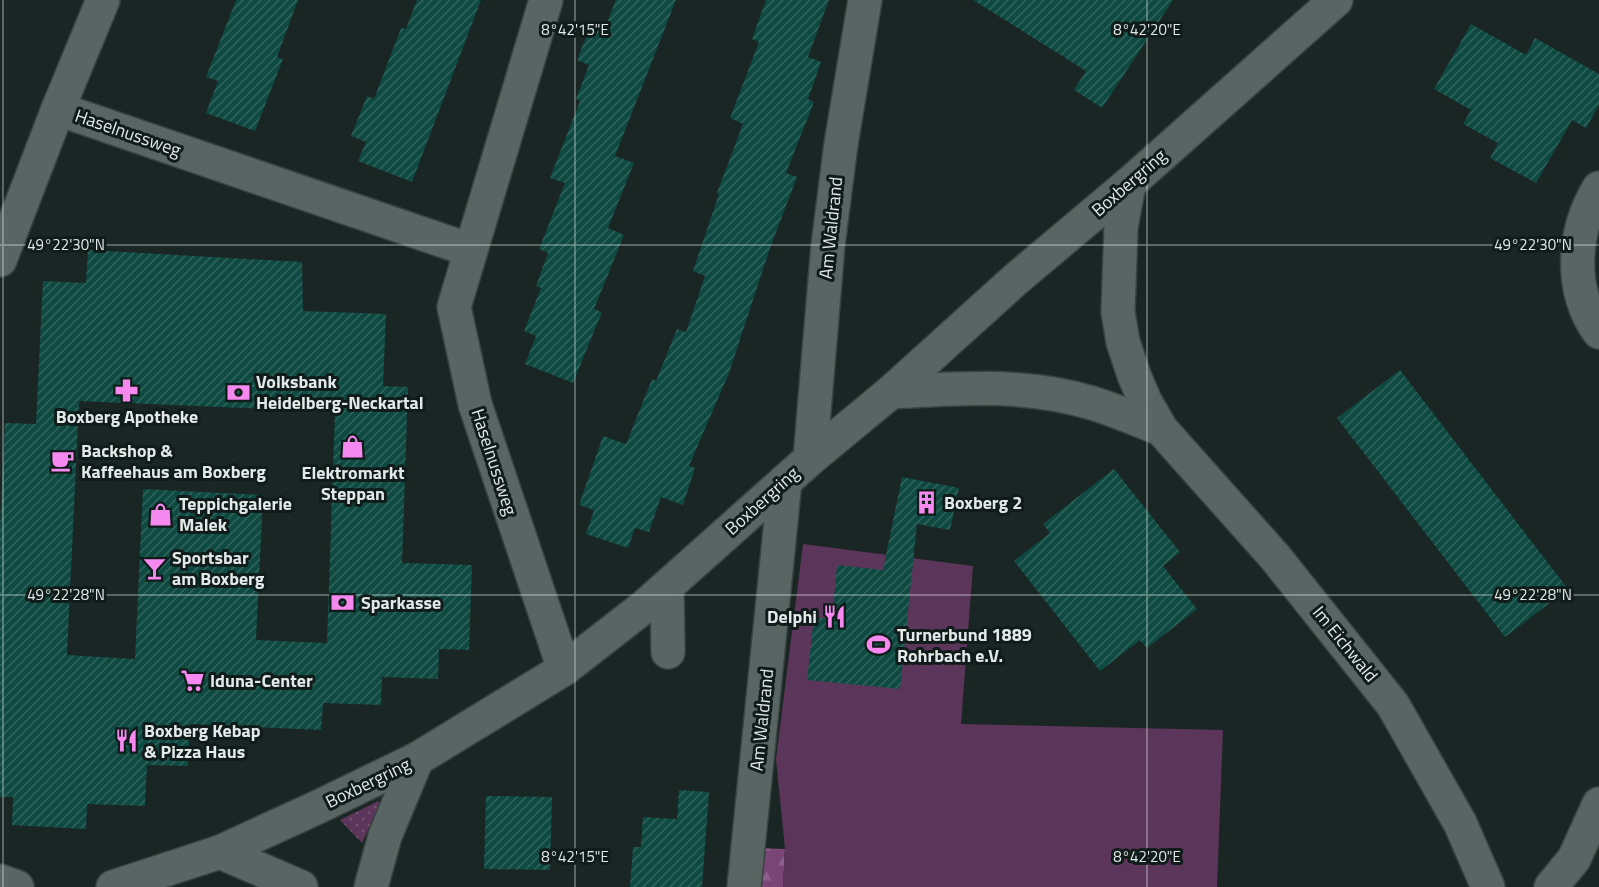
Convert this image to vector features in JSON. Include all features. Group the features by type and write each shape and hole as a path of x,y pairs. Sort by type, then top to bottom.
{"street":[{"path":"0,260 103,0"},
{"name":"Haselnussweg","path":"546,0 454,306 475,404 564,669"},
{"name":"Am Waldrand","path":"810,459 828,245 841,144 866,0"},
{"name":"Boxbergring","path":"113,887 220,852 417,759 564,669 667,587 810,459 891,392 1016,279 1129,184 1336,0"},
{"name":"Haselnussweg","path":"58,109 470,250"},
{"name":"Im Eichwald","path":"1129,184 1121,227 1119,312 1123,342 1134,375 1161,429 1275,557 1393,705 1460,823 1488,887"},
{"path":"1599,188 1584,225 1578,248 1577,272 1581,298 1599,332"},
{"name":"Im Eichwald","path":"891,392 999,388 1034,391 1091,402 1161,429"},
{"name":"Am Waldrand","path":"744,887 785,481"},
{"path":"667,587 668,652"},
{"path":"371,887 385,836 417,759"},
{"path":"1551,887 1574,859 1599,804"},
{"path":"220,852 301,887"},
{"path":"0,881 17,887"}],"shaded area":[{"name":"Turnerbund 1889 Rohrbach e.V.","path":"803,544 973,566 961,724 1223,730 1217,887 783,887 785,849 776,759"},
{"path":"378,801 380,803 362,843 340,820"}],"green space":[{"path":"758,848 785,849 783,887 754,887"}],"building":[{"path":"236,0 298,0 277,57 283,59 255,131 206,113 218,81 206,77"},
{"path":"417,0 481,0 412,182 358,161 366,142 351,136 367,96 374,99 401,28 406,29"},
{"path":"616,0 676,0 615,156 634,163 608,228 624,235 594,309 602,312 573,383 525,364 536,336 524,331 541,288 536,286 548,253 539,249 565,183 550,178 580,101 576,99 589,65 577,60 592,22 605,27"},
{"path":"766,0 829,0 808,57 821,62 808,99 814,102 786,173 797,177 770,248 729,373 689,466 695,468 683,505 661,497 649,532 635,528 628,548 586,534 594,510 579,505 603,436 626,444 652,379 656,381 677,329 686,332 705,276 693,271 719,194 717,193 743,124 730,118 759,42 752,39"},
{"path":"973,0 1173,0 1102,108 1074,90 1086,71"},
{"path":"1471,24 1526,55 1535,38 1599,74 1599,105 1586,128 1572,120 1536,183 1490,158 1498,143 1463,124 1471,110 1434,89"},
{"path":"88,250 302,262 303,311 386,314 383,386 408,387 402,563 472,565 469,650 439,649 438,679 382,677 381,705 323,703 321,730 190,724 188,766 147,765 145,806 87,804 86,829 12,825 13,797 0,797 0,527 5,423 36,424 43,281 86,283","holes":["79,401 335,412 327,643 256,640 263,495 143,489 135,659 67,655"]},
{"path":"1400,370 1568,589 1505,637 1337,418"},
{"path":"1114,469 1180,552 1163,566 1197,609 1147,648 1140,640 1100,671 1014,561 1050,533 1043,524"},
{"name":"Turnerbund 1889 Rohrbach e.V.","path":"902,477 959,488 950,530 917,524 900,689 807,680 814,617 832,619 837,565 883,570"},
{"path":"679,790 709,792 702,887 630,887 633,847 641,847 643,817 677,819"},
{"path":"486,796 552,797 550,870 484,869"}],"place":[{"name":"Boxberg Apotheke","path":"127,391"},
{"name":"Volksbank Heidelberg-Neckartal","path":"238,392"},
{"name":"Elektromarkt Steppan","path":"353,447"},
{"name":"Backshop & Kaffeehaus am Boxberg","path":"63,461"},
{"name":"Boxberg 2","path":"926,503"},
{"name":"Teppichgalerie Malek","path":"161,514"},
{"name":"Sportsbar am Boxberg","path":"154,568"},
{"name":"Sparkasse","path":"343,603"},
{"name":"Delphi","path":"835,617"},
{"name":"Turnerbund 1889 Rohrbach e.V.","path":"879,645"},
{"name":"Iduna-Center","path":"192,681"},
{"name":"Boxberg Kebap & Pizza Haus","path":"126,741"}]}
